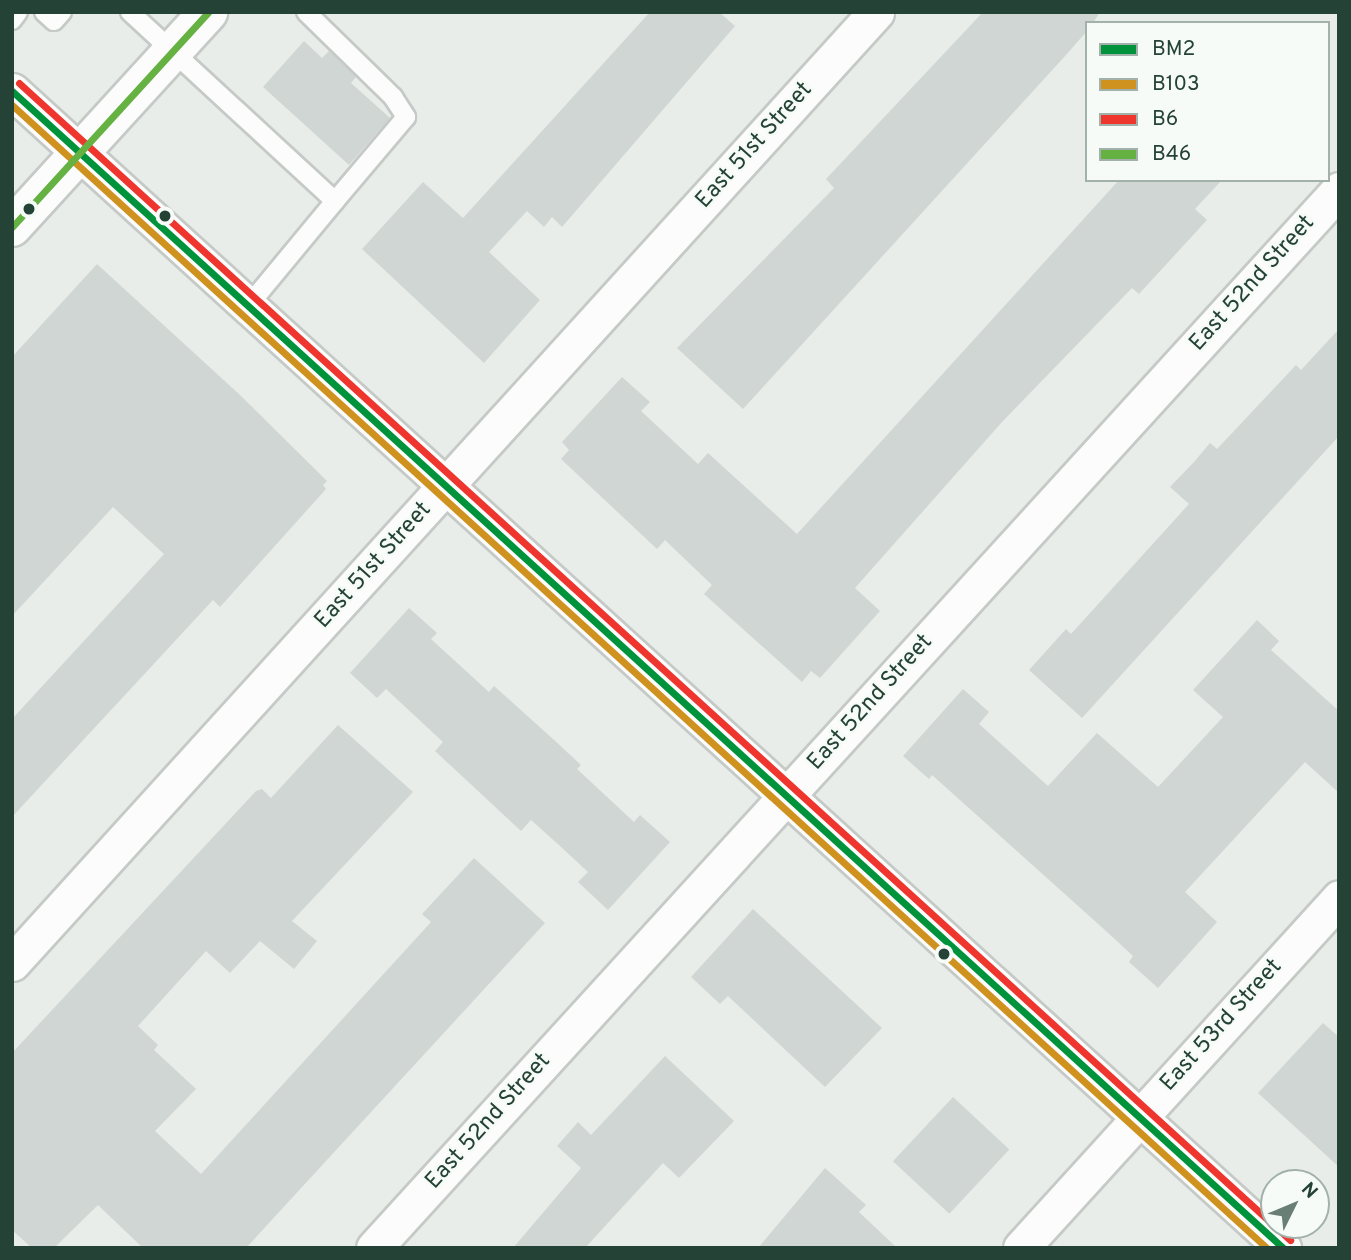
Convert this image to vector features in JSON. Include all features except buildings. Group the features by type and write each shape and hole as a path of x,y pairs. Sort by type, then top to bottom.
{"main road":[{"path":"12,227 208,12"}],"street":[{"name":"East 51st Street","path":"12,963 876,12"},
{"path":"12,91 1283,1248"},
{"name":"East 52nd Street","path":"374,1248 1339,190"},
{"name":"East 53rd Street","path":"1021,1248 1339,898"}],"lane":[{"path":"12,20 18,12"},
{"path":"44,12 54,21 62,12"},
{"path":"130,12 335,201"},
{"path":"248,306 335,201 404,124 405,111 306,12"}],"transit line":[{"name":"B46","path":"12,227 208,12"},
{"name":"B6","path":"19,83 1290,1240"},
{"name":"BM2","path":"12,91 1283,1248"},
{"name":"B103","path":"12,105 1267,1248"}]}
